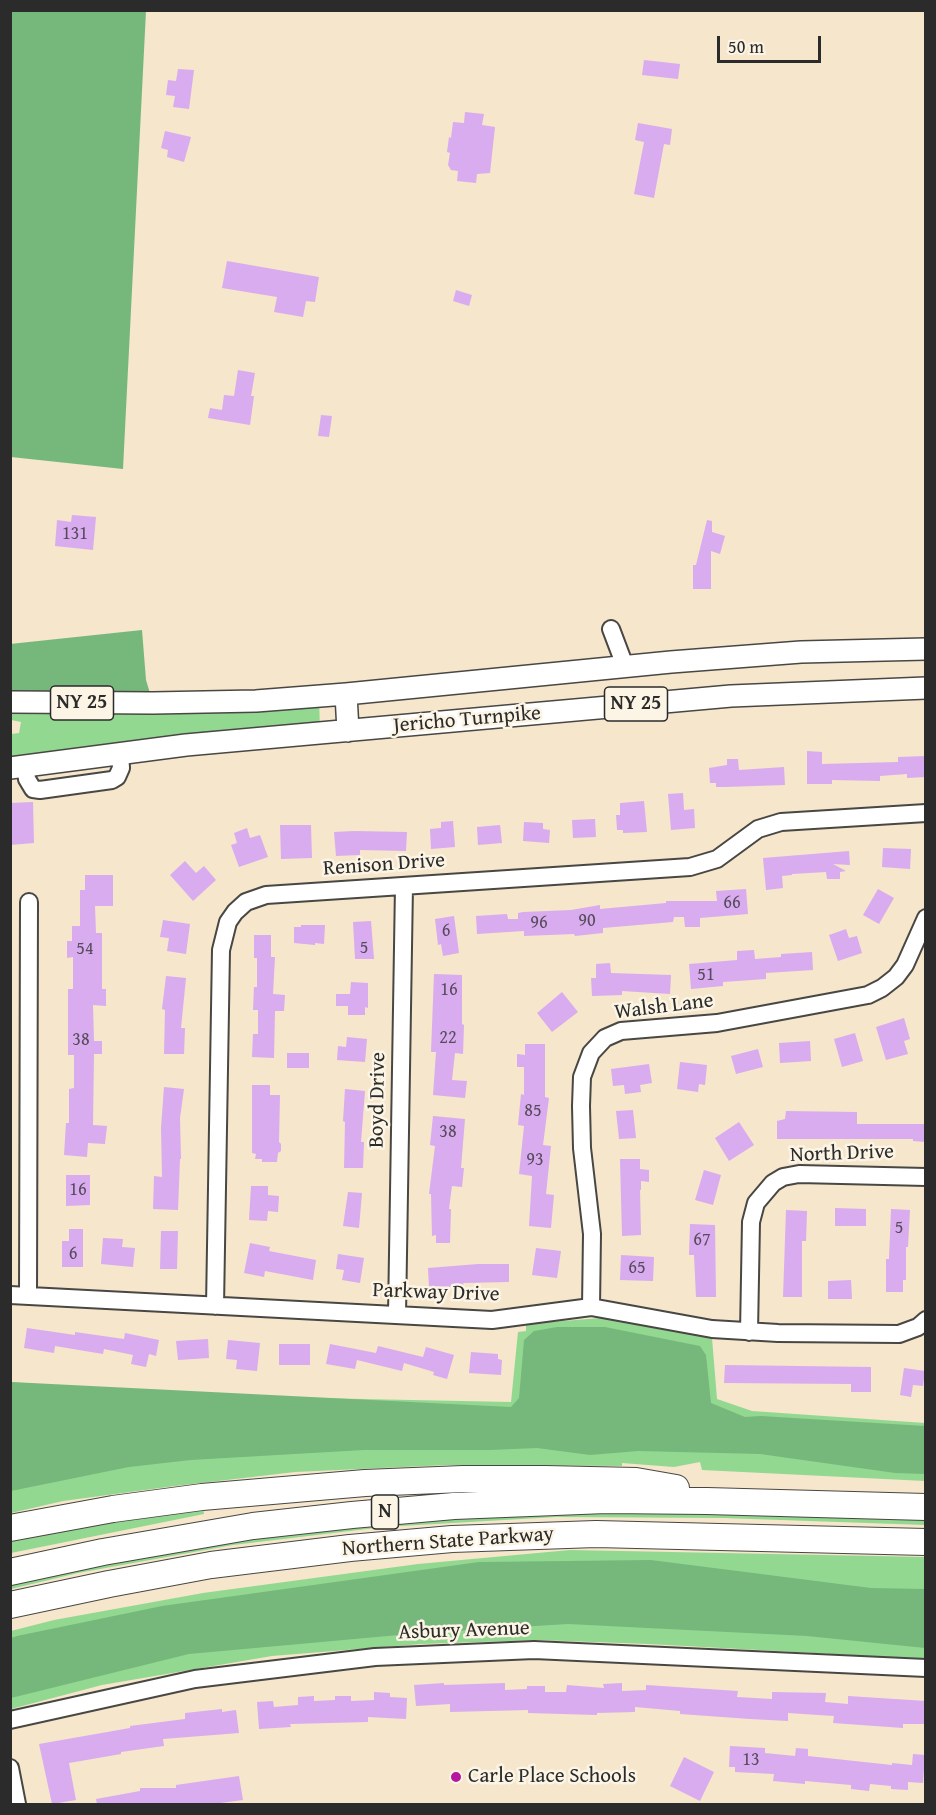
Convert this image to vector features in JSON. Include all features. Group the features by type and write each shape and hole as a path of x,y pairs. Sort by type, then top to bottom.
{"highway":[{"path":"10,1528 113,1509 202,1497 317,1486 415,1480 636,1481 765,1502"},
{"name":"Northern State Parkway","path":"10,1572 194,1536 352,1515 454,1506 595,1500 926,1507"},
{"name":"Northern State Parkway","path":"10,1605 160,1574 261,1558 401,1543 496,1536 648,1534 926,1542"},
{"path":"10,1622 66,1609 160,1574"}],"main road":[{"name":"Jericho Turnpike","path":"10,702 256,701 625,666 801,652 926,649"},
{"name":"Jericho Turnpike","path":"18,767 120,753 731,696 926,688"},
{"path":"346,694 348,731"}],"street":[{"path":"611,629 625,666"},
{"name":"Renison Drive","path":"215,1306 221,950 228,922 246,902 266,895 690,867 717,859 758,829 781,822 926,813"},
{"name":"Boyd Drive","path":"397,1315 404,886"},
{"path":"28,1296 29,902"},
{"name":"Walsh Lane","path":"591,1307 592,1234 582,1148 581,1106 582,1077 591,1053 605,1038 621,1031 717,1023 868,995 896,977 905,965 926,918"},
{"name":"North Drive","path":"749,1332 751,1222 756,1203 773,1183 783,1177 799,1174 926,1177"},
{"name":"Parkway Drive","path":"10,1295 492,1320 591,1307 712,1329 749,1332 899,1334 918,1327 926,1320"},
{"name":"Asbury Avenue","path":"10,1720 195,1679 375,1657 534,1650 926,1668"},
{"path":"10,1768 17,1804"}],"green space":[{"path":"10,11 146,11 123,469 11,457"},
{"path":"142,630 146,680 153,703 11,702 10,644"},
{"path":"319,696 320,733 11,768 11,734 19,733 21,722 11,720 11,702"},
{"path":"600,1318 712,1338 717,1399 752,1411 925,1423 925,1481 702,1470 700,1462 674,1467 622,1463 622,1466 447,1465 295,1472 63,1501 11,1513 10,1382 213,1396 511,1402 518,1332 526,1331 526,1324"},
{"path":"557,1327 605,1327 700,1346 706,1355 711,1403 745,1417 925,1426 925,1474 895,1473 760,1454 638,1451 590,1455 537,1448 364,1450 191,1460 129,1467 11,1491 11,1382 511,1407 519,1398 524,1340 534,1331"},
{"path":"203,1505 204,1514 11,1553 10,1536"},
{"path":"557,1512 925,1519 925,1525 723,1518 556,1517 384,1527 233,1545 78,1573 11,1589 10,1585 233,1541 383,1523"},
{"path":"570,1550 925,1557 925,1659 538,1640 421,1644 272,1656 102,1685 11,1709 11,1631 54,1620 203,1593 418,1564"},
{"path":"651,1560 871,1588 925,1589 925,1648 807,1636 568,1624 421,1633 189,1654 11,1698 11,1638 17,1636 162,1606 479,1562"}],"building":[{"path":"644,60 680,64 678,79 642,75"},
{"path":"178,69 194,70 189,109 173,107 175,96 166,95 168,80 176,81"},
{"path":"465,112 484,114 482,125 495,127 490,173 477,174 476,183 457,181 458,171 451,170 448,165 450,153 447,152 453,122 464,123"},
{"path":"638,123 672,129 670,145 664,144 654,198 634,194 644,142 635,140"},
{"path":"165,131 191,137 184,162 167,157 168,150 161,148"},
{"path":"227,261 319,277 315,302 306,301 303,317 274,312 277,297 222,288"},
{"path":"456,290 472,295 469,306 453,301"},
{"path":"238,370 255,373 250,425 208,418 210,408 222,410 224,395 234,396"},
{"path":"321,415 332,416 329,437 318,436"},
{"path":"72,515 96,517 93,550 55,546 57,520 71,522"},
{"path":"707,520 712,521 712,532 725,536 720,554 711,551 711,589 693,589 693,565 696,565"},
{"path":"807,751 822,752 822,764 898,762 898,757 926,756 926,777 907,778 907,774 880,776 880,781 832,780 832,784 807,784"},
{"path":"727,759 738,759 739,770 784,767 785,785 716,787 716,783 710,783 709,768 727,765"},
{"path":"683,793 684,810 694,809 695,828 671,830 668,794"},
{"path":"644,801 647,832 623,833 623,830 617,830 616,815 620,815 620,803"},
{"path":"33,802 34,843 10,845 10,803"},
{"path":"595,819 596,837 573,838 572,820"},
{"path":"453,821 455,847 431,849 430,829 441,828 441,822"},
{"path":"524,822 543,823 543,829 550,830 549,843 523,841"},
{"path":"280,825 311,825 312,858 281,859"},
{"path":"500,825 502,843 478,845 477,827"},
{"path":"247,828 250,838 260,835 268,857 239,867 231,845 237,843 234,833"},
{"path":"334,832 407,832 406,851 360,850 360,855 336,856"},
{"path":"883,848 911,849 910,869 882,867"},
{"path":"849,851 850,865 833,864 846,871 840,872 840,879 827,879 826,872 792,874 782,876 783,888 766,890 763,858"},
{"path":"185,861 196,873 204,866 216,880 193,901 170,875"},
{"path":"85,875 113,875 113,906 95,906 96,933 102,933 102,989 106,989 106,1006 93,1005 94,1041 102,1041 102,1054 94,1054 93,1125 107,1126 105,1144 88,1143 87,1157 64,1155 66,1123 69,1123 69,1089 74,1088 74,1055 68,1055 68,989 73,989 73,957 67,958 67,941 72,941 72,926 80,926 80,890 85,890"},
{"path":"746,889 748,914 700,918 700,927 685,927 684,917 674,917 673,922 603,928 603,933 575,936 574,934 524,936 524,931 477,934 476,916 507,914 508,919 518,919 518,913 523,912 571,910 600,905 600,909 666,903 666,901 717,901 716,891"},
{"path":"878,889 894,898 879,924 863,915"},
{"path":"454,916 459,953 443,956 441,944 438,945 435,919"},
{"path":"163,920 190,924 186,954 167,951 169,938 160,937"},
{"path":"371,921 374,959 355,959 353,922"},
{"path":"301,925 325,925 324,944 294,943 294,927 301,927"},
{"path":"846,929 849,938 857,936 862,953 838,961 829,935"},
{"path":"254,935 271,935 271,957 275,957 273,994 285,995 284,1011 275,1011 274,1058 252,1057 253,1034 258,1034 258,1010 253,1010 254,987 257,987"},
{"path":"754,950 755,959 812,952 813,970 766,973 766,979 723,982 723,986 691,989 689,964 737,960 737,951"},
{"path":"610,963 611,973 671,975 670,994 622,991 622,995 592,996 591,978 596,978 596,964"},
{"path":"434,974 462,975 463,1054 455,1053 452,1080 467,1081 465,1098 433,1095 436,1052 431,1052"},
{"path":"166,976 186,978 181,1028 185,1028 184,1054 164,1054 165,1010 162,1009"},
{"path":"351,982 368,983 368,1008 365,1007 365,1015 348,1015 348,1006 336,1006 336,994 350,994"},
{"path":"562,992 578,1012 552,1032 537,1013"},
{"path":"904,1018 910,1039 904,1041 908,1054 886,1060 876,1027"},
{"path":"855,1033 863,1061 842,1067 834,1039"},
{"path":"347,1037 367,1039 365,1062 337,1060 338,1046 346,1047"},
{"path":"810,1041 811,1061 780,1063 779,1043"},
{"path":"525,1044 545,1044 545,1097 549,1098 543,1145 551,1146 546,1194 554,1195 551,1228 529,1226 532,1176 519,1174 524,1126 518,1125 521,1094 524,1095 524,1067 517,1067 517,1054 525,1055"},
{"path":"758,1049 763,1067 736,1074 731,1056"},
{"path":"287,1053 309,1053 309,1068 287,1068"},
{"path":"680,1062 707,1065 705,1085 699,1084 698,1092 677,1089"},
{"path":"649,1064 652,1083 640,1085 641,1092 625,1094 624,1085 613,1086 611,1069"},
{"path":"252,1085 270,1085 270,1095 280,1095 279,1142 281,1151 278,1153 277,1162 262,1162 262,1159 255,1159 256,1154 252,1153"},
{"path":"164,1087 184,1089 180,1118 181,1159 178,1210 153,1209 154,1176 162,1177 161,1128"},
{"path":"345,1089 365,1091 361,1142 364,1142 363,1168 344,1168"},
{"path":"633,1110 636,1138 619,1139 616,1111"},
{"path":"786,1111 857,1112 857,1124 926,1124 926,1142 913,1141 913,1139 777,1139 777,1121 785,1119"},
{"path":"433,1116 465,1119 461,1168 464,1168 462,1187 452,1186 449,1209 451,1209 450,1243 436,1243 436,1235 432,1236 431,1194 429,1194 435,1146 430,1145"},
{"path":"739,1122 754,1145 729,1161 715,1138"},
{"path":"620,1159 640,1159 640,1169 649,1170 649,1182 641,1181 641,1235 622,1236"},
{"path":"704,1170 721,1175 713,1205 695,1200"},
{"path":"66,1175 90,1175 90,1205 66,1206"},
{"path":"251,1186 268,1186 268,1195 279,1196 278,1212 268,1211 267,1221 249,1220"},
{"path":"348,1192 362,1193 359,1228 343,1226"},
{"path":"835,1208 866,1209 866,1226 835,1226"},
{"path":"891,1209 910,1210 908,1247 906,1247 906,1280 903,1280 903,1292 886,1292 886,1259 889,1259"},
{"path":"786,1210 807,1211 806,1241 802,1241 802,1297 783,1297"},
{"path":"690,1224 715,1225 716,1297 696,1297 694,1255 689,1255"},
{"path":"69,1229 83,1229 83,1267 62,1267 62,1241 69,1241"},
{"path":"161,1231 178,1231 177,1269 160,1269"},
{"path":"103,1238 123,1239 122,1247 135,1248 133,1267 101,1264"},
{"path":"250,1243 270,1247 269,1251 316,1260 313,1280 265,1271 264,1277 244,1273"},
{"path":"536,1248 561,1251 557,1278 532,1275"},
{"path":"338,1254 364,1258 360,1283 342,1280 344,1270 336,1269"},
{"path":"621,1255 654,1257 653,1281 620,1280"},
{"path":"509,1264 509,1282 463,1283 464,1286 429,1288 428,1268"},
{"path":"851,1280 852,1299 828,1299 828,1281"},
{"path":"27,1328 124,1339 125,1333 159,1340 156,1356 149,1354 146,1367 131,1364 133,1355 104,1349 103,1354 55,1346 54,1353 24,1348"},
{"path":"208,1339 209,1358 178,1360 176,1341"},
{"path":"228,1340 260,1343 257,1371 236,1369 237,1360 226,1359"},
{"path":"279,1344 310,1344 310,1365 279,1365"},
{"path":"330,1344 376,1353 378,1346 423,1357 426,1347 454,1355 447,1379 433,1375 434,1372 404,1363 402,1371 357,1360 355,1369 326,1364"},
{"path":"471,1352 498,1354 498,1359 502,1360 501,1375 469,1373"},
{"path":"725,1365 871,1367 871,1392 851,1392 851,1384 724,1383"},
{"path":"904,1368 925,1371 923,1386 913,1385 911,1397 900,1395"},
{"path":"444,1683 444,1685 505,1683 505,1690 545,1686 545,1692 566,1692 567,1685 604,1688 603,1684 622,1683 622,1691 646,1690 646,1685 738,1691 737,1697 772,1699 772,1692 826,1693 825,1702 848,1704 848,1696 926,1701 926,1724 903,1724 903,1728 833,1723 834,1716 788,1713 788,1721 680,1714 680,1711 635,1707 635,1712 597,1713 597,1715 528,1713 528,1710 450,1712 450,1704 416,1706 414,1685"},
{"path":"374,1692 390,1693 390,1697 407,1698 406,1719 368,1717 368,1722 290,1724 291,1727 259,1729 257,1702 273,1701 274,1707 298,1705 298,1697 314,1696 314,1701 335,1700 335,1696 351,1696 351,1701 374,1700"},
{"path":"222,1709 222,1712 236,1710 239,1733 163,1739 164,1746 69,1763 76,1800 52,1804 39,1744 130,1728 130,1726 185,1719 185,1713"},
{"path":"730,1746 765,1748 765,1753 795,1756 796,1748 808,1749 808,1756 892,1765 892,1763 912,1765 913,1754 925,1755 923,1783 908,1782 908,1790 870,1784 869,1791 851,1789 851,1785 773,1781 774,1774 735,1772 735,1767 729,1767"},
{"path":"684,1757 714,1772 700,1801 670,1786"},
{"path":"239,1776 243,1800 213,1804 97,1804 96,1799 140,1791 140,1788 176,1788 176,1785"}],"place":[{"name":"Carle Place Schools","path":"456,1777"}]}
